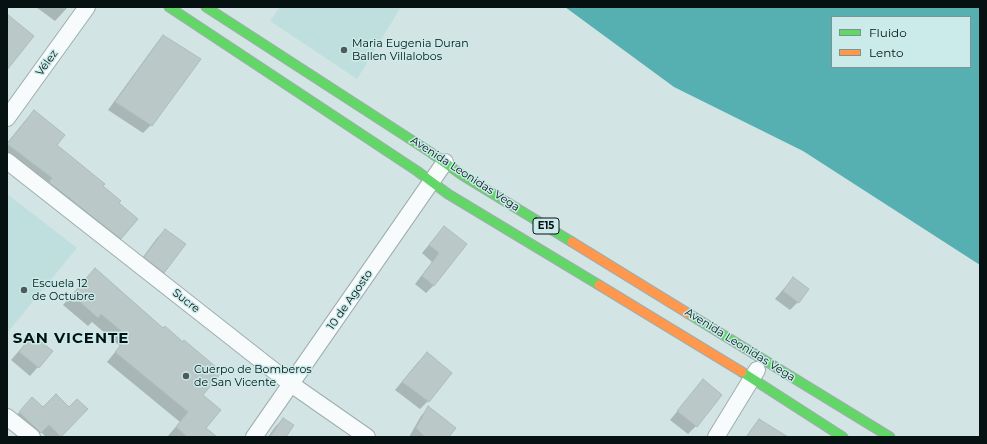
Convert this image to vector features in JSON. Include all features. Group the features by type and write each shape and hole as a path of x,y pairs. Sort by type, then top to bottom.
{"highway":[{"name":"Avenida Leonidas Vega","path":"169,7 417,171 448,194 733,366 843,437"},
{"name":"Avenida Leonidas Vega","path":"206,7 445,162 462,175 890,437"}],"street":[{"name":"Vélez","path":"7,118 86,7"},
{"name":"Sucre","path":"7,161 291,384 367,437"},
{"name":"10 de Agosto","path":"254,437 432,183 445,162"},
{"path":"716,437 764,359"},
{"path":"7,417 32,437"}],"shaded area":[{"name":"Maria Eugenia Duran Ballen Villalobos","path":"280,7 401,7 357,79 270,21"},
{"name":"Escuela 12 de Octubre","path":"7,194 77,248 7,333"}],"water":[{"path":"565,7 980,7 980,265 803,151 674,87"}],"building":[{"path":"7,14 34,36 7,70"},
{"path":"163,35 201,59 152,126 115,102"},
{"path":"34,110 65,135 57,145 105,184 103,186 121,201 119,203 138,219 121,239 49,182 52,178 7,144"},
{"path":"444,226 467,244 434,286 422,276 439,253 429,245"},
{"path":"165,229 186,244 164,273 144,257"},
{"path":"95,268 163,328 165,326 183,342 184,340 222,372 203,395 221,410 206,428 217,437 187,437 176,427 188,412 115,352 128,337 101,314 98,318 72,295"},
{"path":"793,277 809,289 799,303 783,291"},
{"path":"32,335 53,351 39,368 19,352"},
{"path":"427,352 452,373 429,402 402,382"},
{"path":"703,379 722,395 697,427 677,411"},
{"path":"56,394 69,407 77,399 88,409 61,437 49,425 41,433 19,412 32,397 43,407"},
{"path":"428,406 456,428 449,437 425,437 416,428"},
{"path":"283,418 294,425 286,437 270,437"},
{"path":"759,419 788,437 746,437"}],"traffic: fast":[{"path":"169,7 417,171 448,194 599,285"},
{"path":"206,7 430,152 462,175 572,242"},
{"path":"689,314 890,437"},
{"path":"742,372 843,437"}],"traffic: slow":[{"path":"572,242 689,314"},
{"path":"599,285 742,372"}],"place":[{"name":"Maria Eugenia Duran Ballen Villalobos","path":"344,50"},
{"name":"Escuela 12 de Octubre","path":"24,290"},
{"name":"Cuerpo de Bomberos de San Vicente","path":"186,376"}],"district":[{"name":"SAN VICENTE","path":"71,339"}]}
